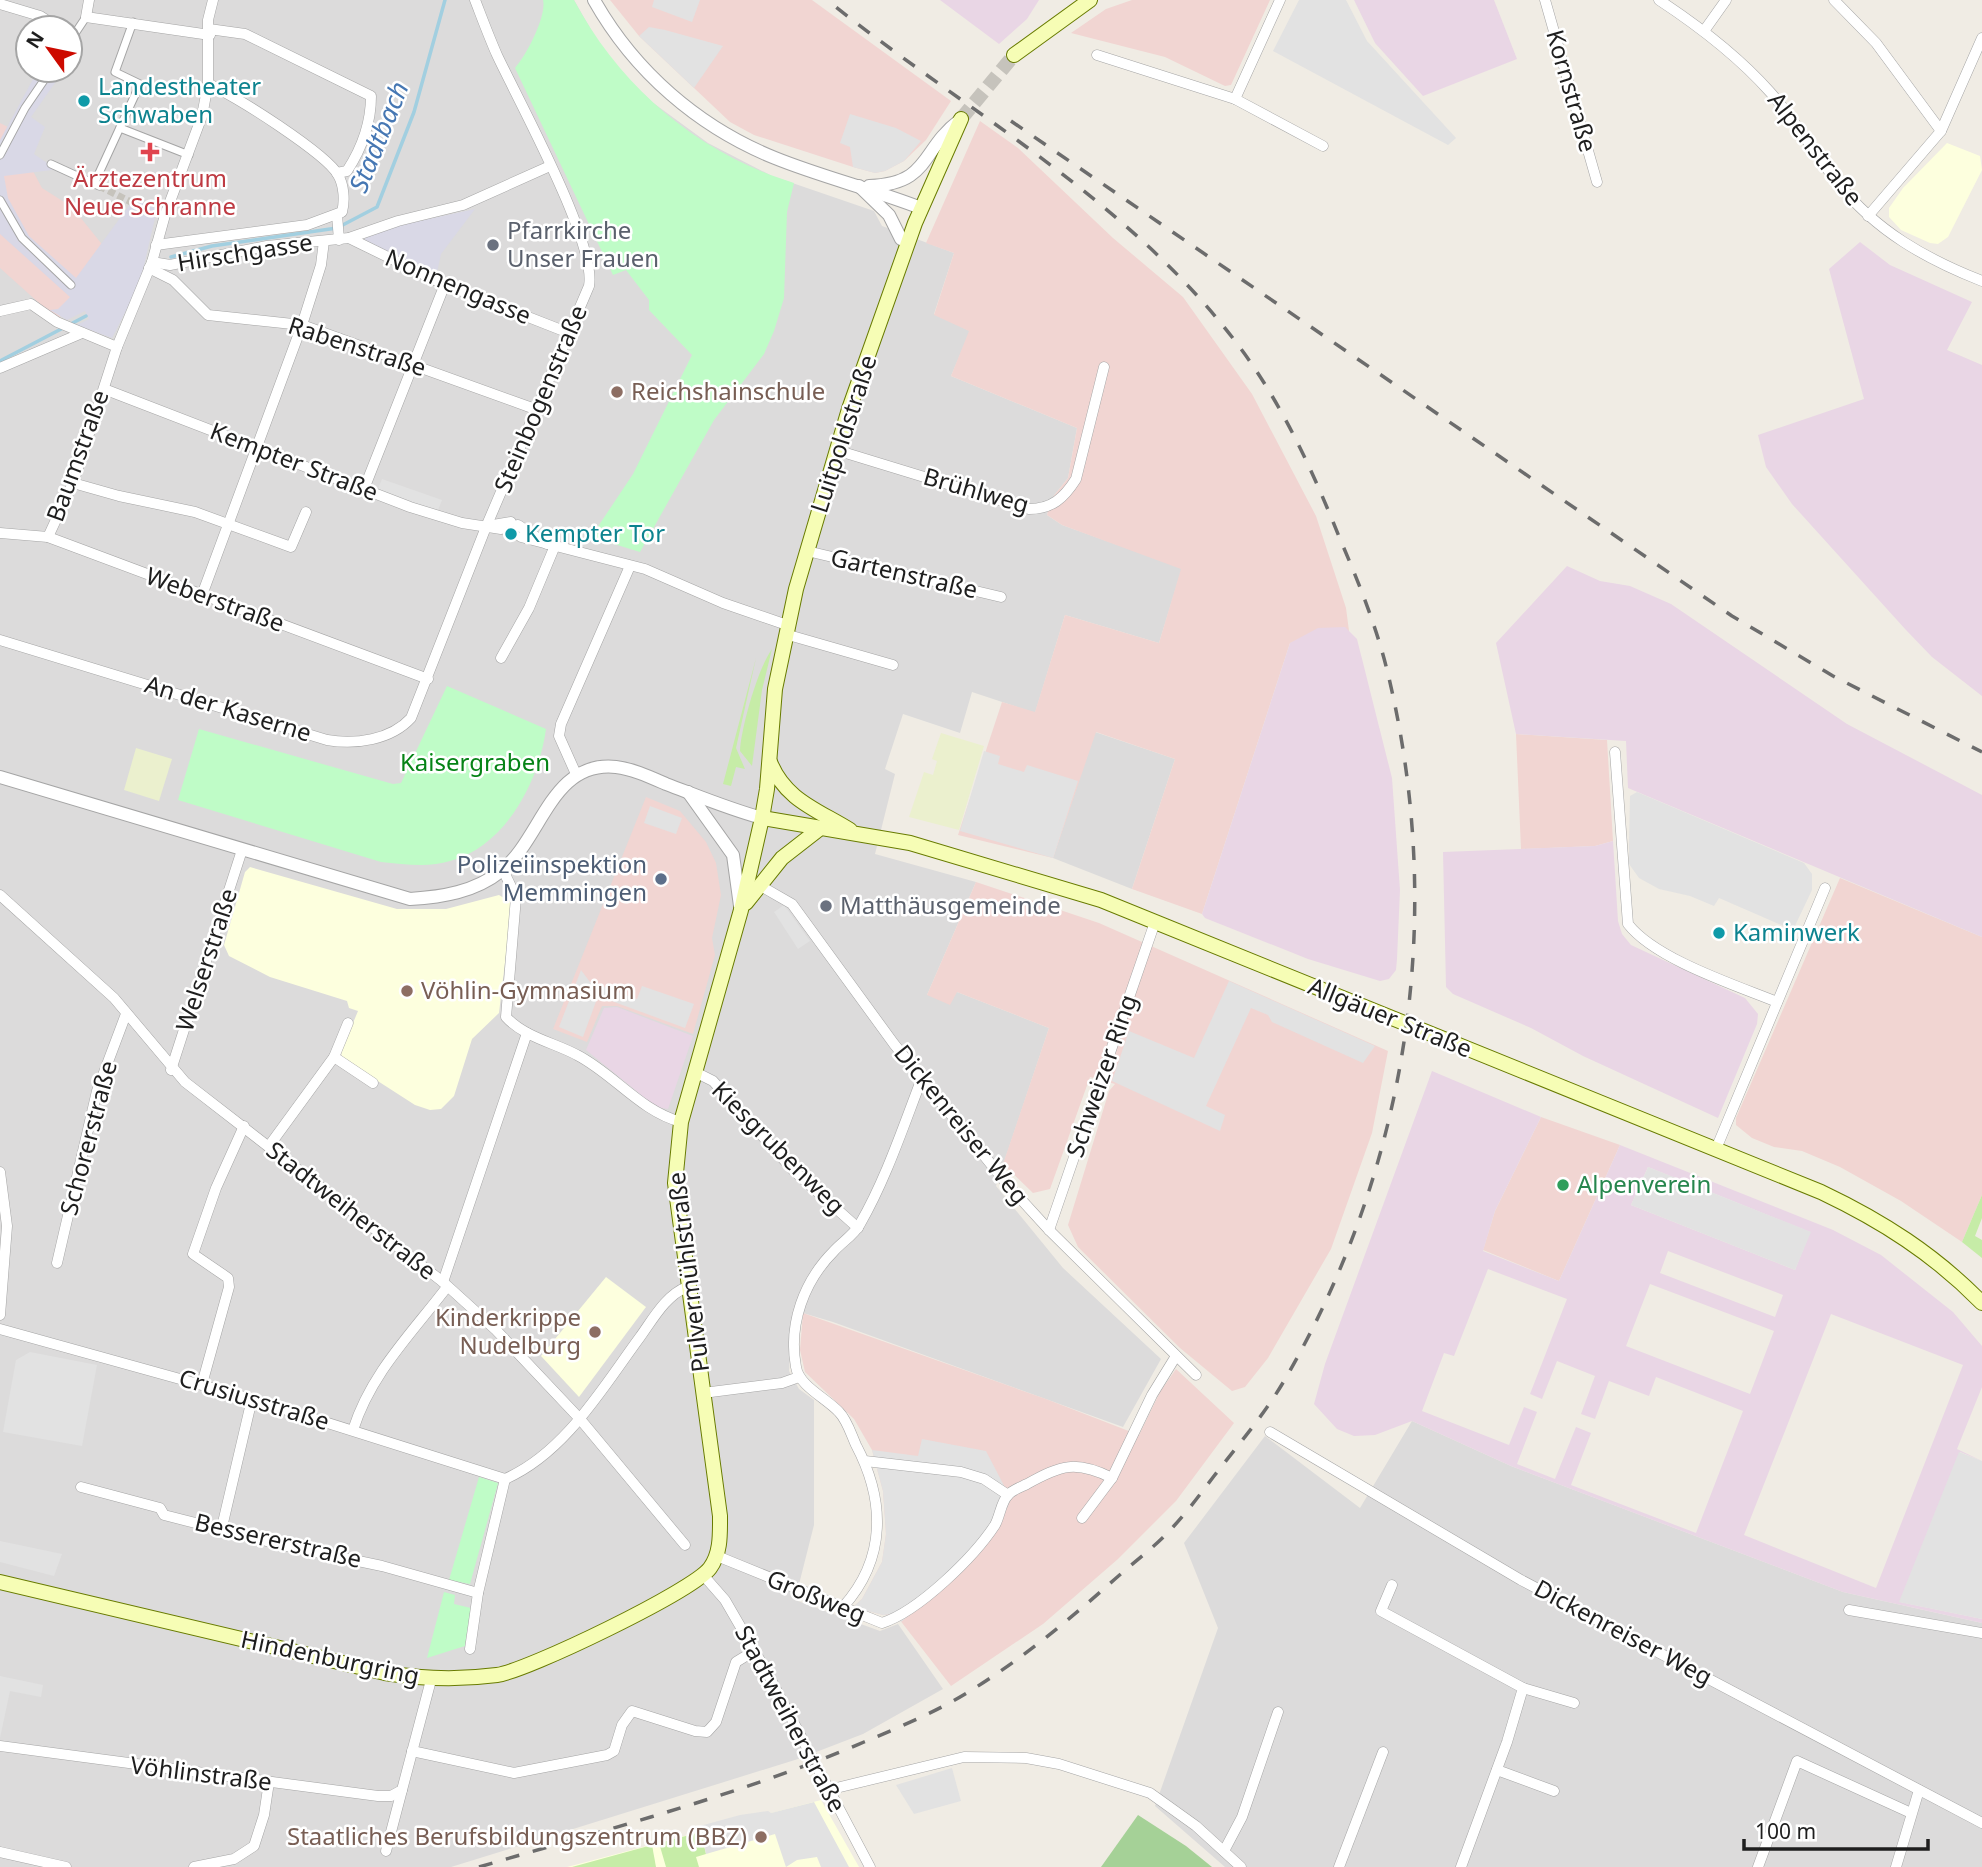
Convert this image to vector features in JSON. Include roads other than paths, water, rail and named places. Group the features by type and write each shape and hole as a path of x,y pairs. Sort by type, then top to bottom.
{"main road":[{"path":"1014,55 1090,0"},
{"name":"Luitpoldstraße","path":"762,818 775,689 786,629 807,551 836,450 920,208 961,120"},
{"path":"901,239 902,263"},
{"path":"769,761 776,778 789,793 856,834"},
{"name":"Allgäuer Straße","path":"762,818 818,830 856,834 958,856 1101,900 1716,1149 1871,1216 1920,1247 1982,1303"},
{"name":"Pulvermühlstraße","path":"717,1556 720,1516 714,1453 687,1287 675,1183 681,1122 741,910 762,818"},
{"path":"741,910 782,858 818,830"},
{"name":"Hindenburgring","path":"0,1582 385,1674 431,1680 500,1675 671,1597 704,1576 717,1556"}],"street":[{"path":"84,20 89,0"},
{"name":"Baumstraße","path":"48,537 74,483 117,347 150,265 202,116 208,84 213,0"},
{"name":"Steinbogenstraße","path":"428,679 486,527 589,286 591,267 550,166 497,54 475,0"},
{"path":"594,0 632,58 689,108 764,154 920,208"},
{"path":"1235,99 1280,0"},
{"name":"Kornstraße","path":"1545,0 1597,182"},
{"name":"Alpenstraße","path":"1659,0 1732,54 1772,94 1840,185 1868,216 1888,233 1924,255 1982,281"},
{"path":"1704,31 1726,0"},
{"path":"1834,0 1875,43 1941,131"},
{"path":"0,4 33,14"},
{"path":"86,17 245,34 371,96 370,118 356,158 347,171 338,173"},
{"path":"51,164 97,185 140,84 115,72 133,22"},
{"path":"1868,216 1941,131 1982,38"},
{"path":"1097,55 1235,99 1323,146"},
{"path":"0,156 25,108 41,84"},
{"path":"208,84 254,109 338,173 344,198 342,212 337,218"},
{"path":"859,186 893,185 907,179 920,169 950,128 961,120"},
{"path":"120,128 189,155"},
{"path":"342,237 463,205 550,166"},
{"path":"859,186 888,215 901,239"},
{"path":"0,200 22,238 71,285"},
{"name":"Hirschgasse","path":"150,265 170,265 267,246 342,237 337,218 307,225 156,245"},
{"name":"Nonnengasse","path":"342,237 444,284 569,333"},
{"path":"202,595 302,325 321,265 324,241"},
{"name":"Rabenstraße","path":"150,265 173,280 208,315 302,325 535,409"},
{"path":"364,489 444,284"},
{"path":"0,311 31,304 62,325 117,347"},
{"path":"0,368 78,331"},
{"name":"Brühlweg","path":"836,450 1029,509 1040,509 1054,504 1076,479 1104,367"},
{"name":"Kempter Straße","path":"104,389 364,489 462,523 501,529"},
{"path":"74,483 119,496 195,512 291,547 306,512"},
{"name":"Kempter Straße","path":"486,527 515,523 552,547"},
{"name":"Weberstraße","path":"0,533 48,537 428,679"},
{"name":"Kempter Straße","path":"521,537 630,566 685,584 786,629 893,664"},
{"path":"501,658 529,608 552,547"},
{"name":"Gartenstraße","path":"807,551 1001,597"},
{"path":"576,774 559,736 561,724 630,566"},
{"name":"An der Kaserne","path":"0,640 338,742 376,738 397,731 411,718 428,679"},
{"path":"1615,752 1628,924 1639,939 1661,951 1777,1002"},
{"path":"0,777 411,899 460,891 503,870 526,846 553,797 576,774 596,767 616,767 762,818"},
{"path":"688,792 733,855 741,910"},
{"name":"Welserstraße","path":"171,1070 242,850"},
{"path":"503,870 516,897 505,1011 510,1022 527,1033 578,1055 608,1074 649,1108 681,1122"},
{"name":"Dickenreiser Weg","path":"759,885 792,904 922,1078 1049,1230 1196,1375"},
{"path":"1716,1149 1825,888"},
{"name":"Stadtweiherstraße","path":"0,895 87,972 127,1014 171,1070 445,1285 511,1345 580,1419 685,1545"},
{"name":"Schweizer Ring","path":"1049,1230 1156,922"},
{"name":"Schorerstraße","path":"57,1264 97,1091 127,1014"},
{"path":"269,1146 334,1057 348,1023"},
{"path":"353,1430 380,1372 445,1285 527,1033"},
{"path":"334,1057 373,1083"},
{"name":"Kiesgrubenweg","path":"695,1072 713,1081 794,1171 858,1228"},
{"path":"843,1607 867,1567 878,1519 877,1495 865,1461 841,1414 799,1377 796,1367 796,1328 803,1293 832,1252 858,1228 877,1192 922,1078"},
{"path":"202,1384 229,1287 228,1278 193,1254 216,1188 244,1126"},
{"path":"0,1172 7,1226 0,1315"},
{"path":"470,1649 478,1592 505,1479 531,1463 580,1419 661,1308 678,1290 687,1287"},
{"name":"Crusiusstraße","path":"0,1329 202,1384 505,1479"},
{"path":"1082,1518 1112,1478 1152,1395 1176,1356"},
{"path":"703,1393 782,1383 799,1377"},
{"path":"222,1527 252,1399"},
{"name":"Dickenreiser Weg","path":"1270,1433 1521,1580 1982,1824"},
{"path":"865,1461 961,1472 984,1479 1008,1495 1045,1474 1073,1465 1092,1468 1112,1478"},
{"name":"Bessererstraße","path":"81,1488 160,1508 164,1515 222,1527 478,1592"},
{"name":"Großweg","path":"717,1556 882,1623 899,1618 914,1606 978,1546 996,1524 1008,1495"},
{"name":"Stadtweiherstraße","path":"704,1576 725,1600 870,1867"},
{"path":"1392,1585 1381,1611 1523,1688 1574,1703"},
{"path":"1850,1610 1982,1633"},
{"path":"412,1751 489,1769 527,1772 607,1755 614,1751 622,1725 632,1712 695,1731 708,1732 716,1722 736,1662 754,1651"},
{"path":"386,1851 431,1680"},
{"path":"1461,1867 1497,1770 1523,1688"},
{"path":"1224,1851 1242,1817 1278,1712"},
{"name":"Vöhlinstraße","path":"0,1746 378,1796 391,1796 402,1790"},
{"path":"1339,1867 1383,1752"},
{"path":"828,1790 964,1757 1026,1758 1059,1764 1150,1793 1241,1867"},
{"path":"1758,1867 1797,1761 1911,1813"},
{"path":"1497,1770 1554,1791"},
{"path":"194,1867 234,1858 254,1846 264,1815 270,1782"},
{"path":"1896,1867 1919,1790"},
{"path":"0,1852 66,1867"}],"waterway":[{"name":"Stadtbach","path":"171,257 212,246 337,228 377,207 414,112 445,0"},
{"name":"Stadtbach","path":"0,361 86,316"}],"tunnel":[{"path":"961,119 1014,55"},
{"path":"99,186 131,202"},
{"path":"501,529 521,537"}],"railway":[{"path":"479,1867 770,1779 918,1718 970,1691 1027,1652 1152,1547 1189,1508 1268,1406 1327,1299 1361,1214 1387,1127 1405,1038 1414,947 1414,856 1405,765 1388,674 1354,572 1286,420 1244,353 1201,299 1153,251 1102,205 1048,163 827,0"},
{"path":"1011,121 1732,616 1833,676 1982,752"}],"place":[{"name":"Landestheater Schwaben","path":"84,101"},
{"name":"Ärztezentrum Neue Schranne","path":"150,152"},
{"name":"Pfarrkirche Unser Frauen","path":"493,245"},
{"name":"Reichshainschule","path":"617,392"},
{"name":"Kempter Tor","path":"511,534"},
{"name":"Polizeiinspektion Memmingen","path":"661,879"},
{"name":"Matthäusgemeinde","path":"826,906"},
{"name":"Kaminwerk","path":"1719,933"},
{"name":"Vöhlin-Gymnasium","path":"407,991"},
{"name":"Alpenverein","path":"1563,1185"},
{"name":"Kinderkrippe Nudelburg","path":"595,1332"},
{"name":"Staatliches Berufsbildungszentrum (BBZ)","path":"761,1837"}],"park label":[{"name":"Kaisergraben","path":"475,763"}]}
